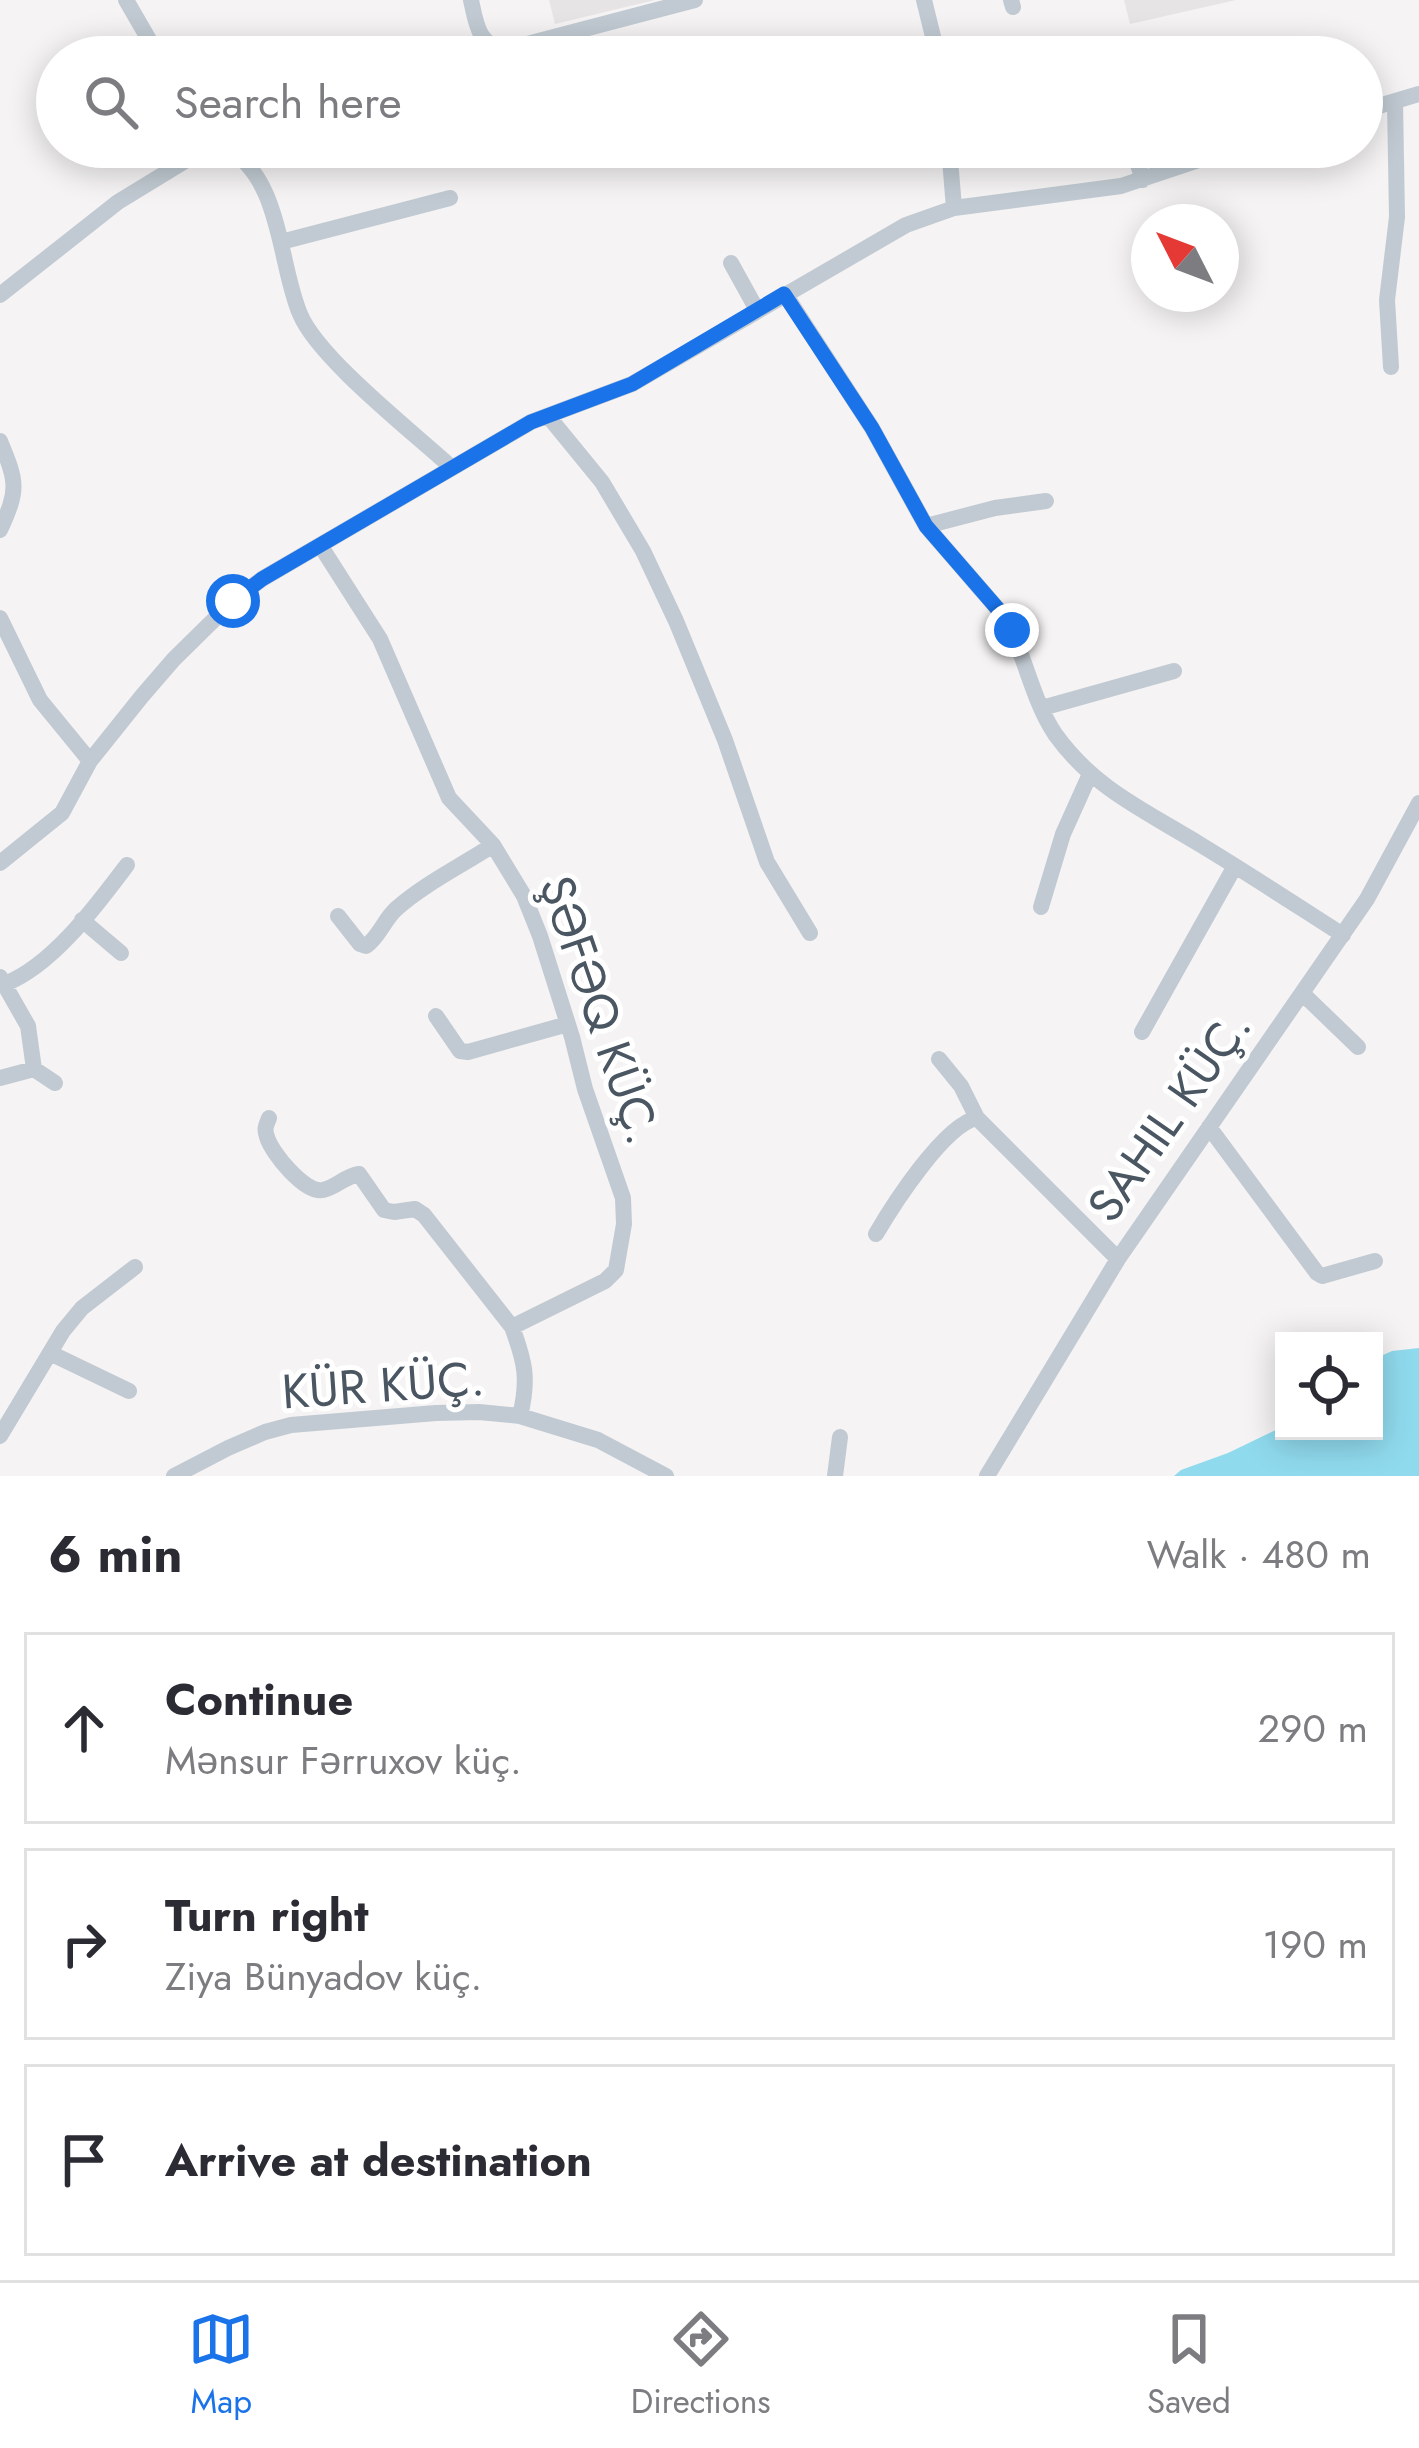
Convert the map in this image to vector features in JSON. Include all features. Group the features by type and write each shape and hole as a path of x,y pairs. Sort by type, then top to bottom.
{"street":[{"path":"125,0 146,36"},
{"path":"471,0 482,36"},
{"path":"558,36 695,0"},
{"path":"924,0 933,36"},
{"path":"1383,105 1419,94"},
{"path":"1391,367 1388,300 1397,217 1395,102"},
{"path":"0,295 118,202 174,168"},
{"path":"250,168 272,210 300,315 310,332 340,366 451,467"},
{"path":"951,168 954,208"},
{"path":"1139,168 1143,180"},
{"path":"0,863 62,813 90,761 174,659 233,601 451,467 531,422 632,384 906,225 954,208 1063,196 1178,168"},
{"path":"280,242 450,198"},
{"path":"730,263 757,310"},
{"path":"784,294 872,428 926,526 1003,615 1056,734 1090,774 1120,798 1343,935"},
{"path":"548,416 602,482 643,551 725,740 767,862 810,933"},
{"path":"0,441 15,486 0,530"},
{"path":"926,526 1046,501"},
{"name":"ŞƏFƏQ KÜÇ.","path":"320,545 380,640 449,798 493,845 524,896 623,1198 616,1270 605,1281 512,1327"},
{"path":"0,618 40,700 90,761"},
{"path":"1042,708 1174,671"},
{"path":"1042,907 1063,834 1090,774"},
{"name":"SAHIL KÜÇ.","path":"986,1476 1118,1259 1343,935 1418,807"},
{"path":"338,916 366,946 398,908 493,845"},
{"path":"55,1083 34,1069 28,1026 2,980 24,976 82,920 127,865"},
{"path":"1142,1032 1235,866"},
{"path":"82,920 121,952"},
{"path":"1302,993 1358,1047"},
{"path":"436,1016 460,1051 468,1052 568,1024"},
{"path":"939,1058 961,1086 977,1118 1118,1259"},
{"path":"0,1078 34,1069"},
{"path":"269,1118 268,1140 289,1169 314,1190 359,1174 384,1210 415,1208 424,1215 512,1327 526,1371 520,1416"},
{"path":"876,1234 911,1179 956,1130 977,1118"},
{"path":"1209,1127 1317,1273 1333,1274 1375,1261"},
{"path":"0,1436 82,1308 135,1267"},
{"path":"50,1353 129,1391"},
{"name":"KÜR KÜÇ.","path":"174,1476 228,1448 290,1425 479,1412 520,1416 598,1440 666,1476"},
{"path":"835,1476 840,1437"}],"shaded area":[{"path":"549,0 655,0 555,24"},
{"path":"1124,0 1236,0 1130,24"}],"water":[{"path":"1419,1348 1419,1476 1174,1476 1275,1430 1275,1440 1383,1440 1383,1355"}],"route":[{"path":"233,601 262,579 531,422 632,384 784,294 872,428 926,526 1012,630"}]}
